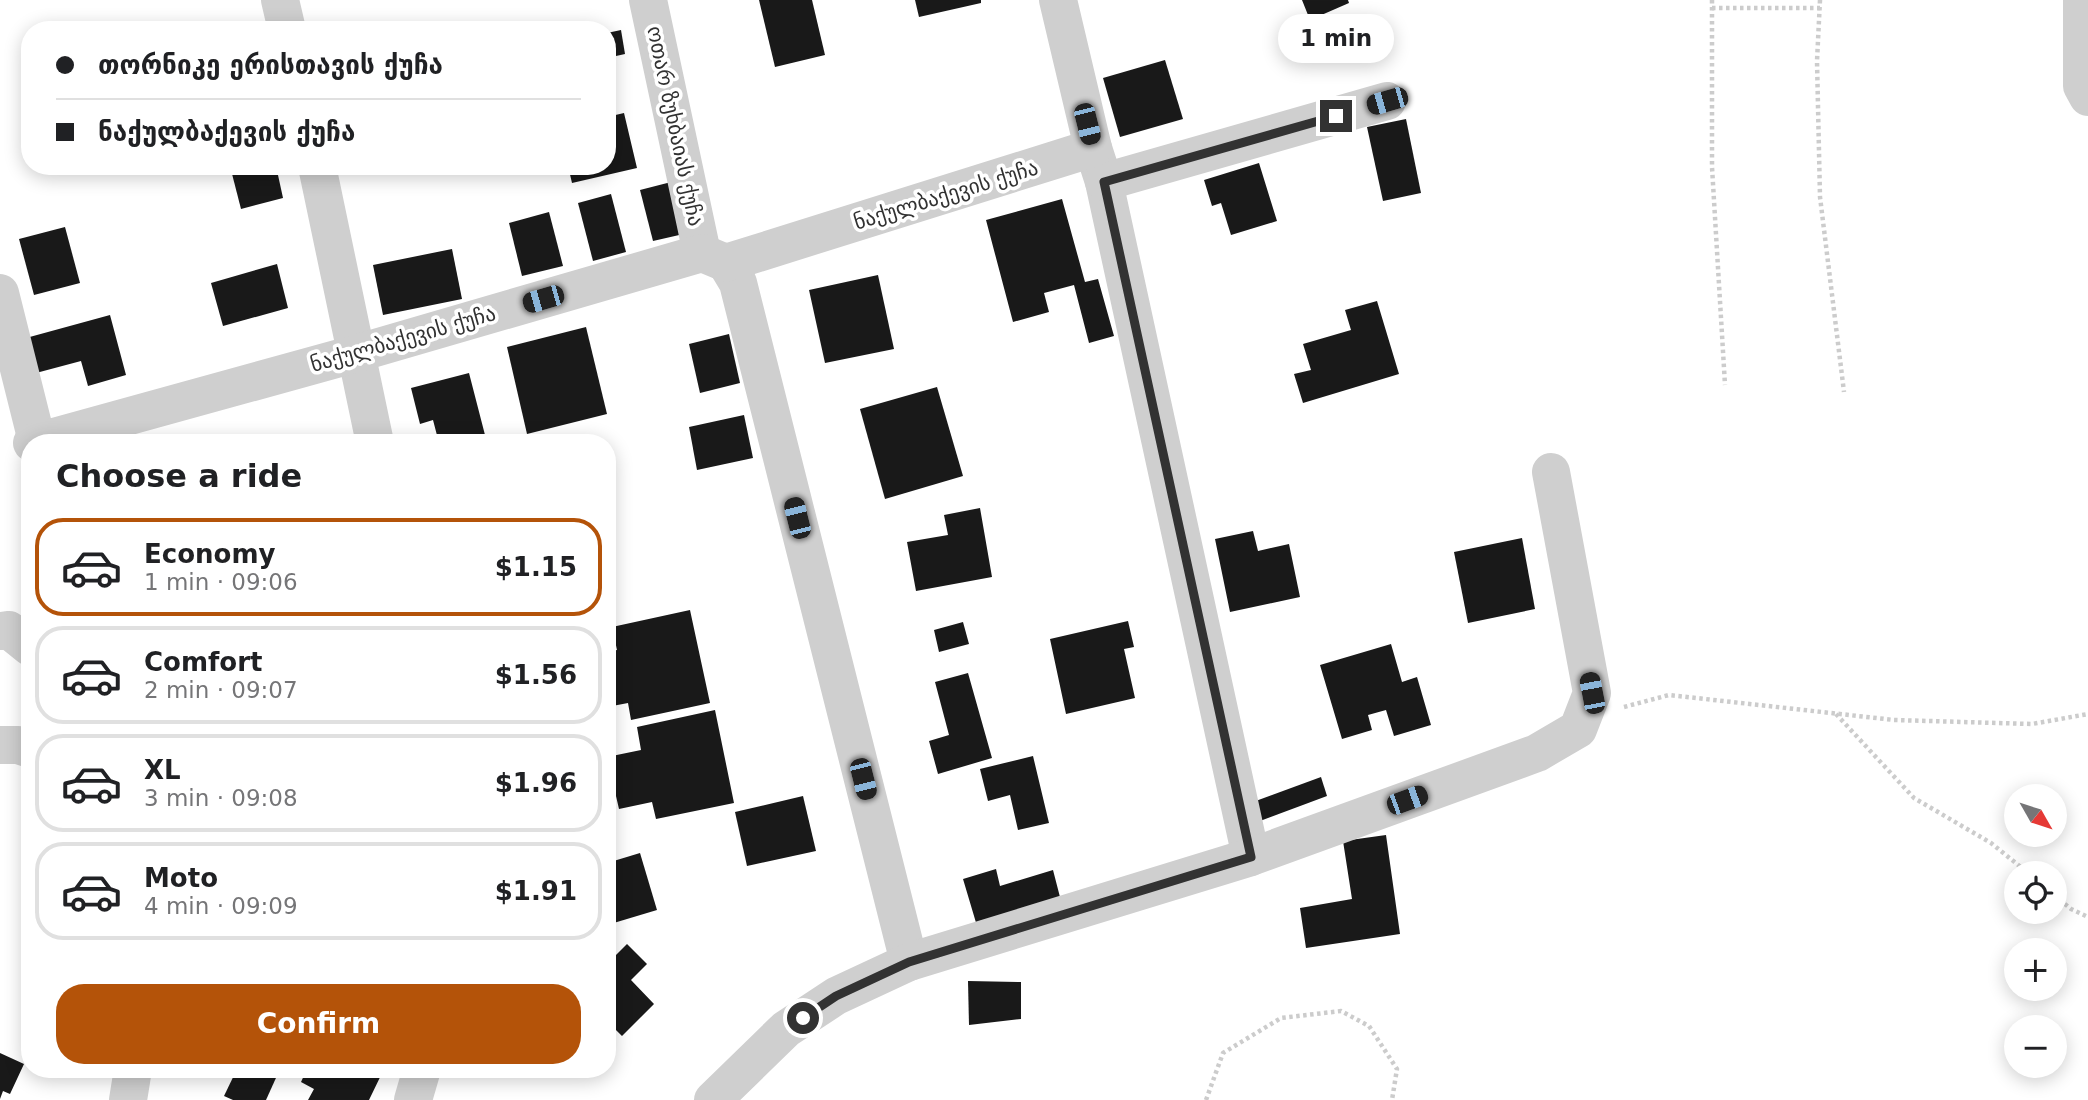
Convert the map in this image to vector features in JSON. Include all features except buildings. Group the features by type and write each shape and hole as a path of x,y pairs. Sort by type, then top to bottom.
{"street":[{"path":"280,0 285,21"},
{"name":"ოთარ ზუხბაიას ქუჩა","path":"648,0 714,258 738,283 909,962"},
{"path":"1058,0 1099,165 1251,857"},
{"path":"2082,0 2082,86 2088,97"},
{"name":"ნაქულბაქევის ქუჩა","path":"62,434 714,258 1099,165 1387,101"},
{"path":"319,175 373,434"},
{"path":"3,315 31,434"},
{"name":"ნაქულბაქევის ქუჩა","path":"0,451 21,445"},
{"path":"713,1100 786,1029 836,996 909,962 1251,857 1537,754 1578,729 1592,693 1551,472"},
{"path":"0,631 9,630 21,640"},
{"path":"0,745 21,746"},
{"path":"128,1100 132,1078"},
{"path":"413,1100 419,1078"}],"path":[{"path":"1712,0 1712,167 1724,385"},
{"path":"1820,0 1820,197 1844,392"},
{"path":"1712,8 1820,8"},
{"path":"1578,729 1610,710 1669,695 1894,720 2032,724 2088,713"},
{"path":"1836,714 1914,798 1991,843 2013,861"},
{"path":"2067,906 2088,917"},
{"path":"1206,1100 1223,1053 1281,1018 1341,1011 1369,1026 1397,1069 1392,1100"}],"route":[{"path":"803,1018 836,996 909,962 1251,857 1104,182 1336,116"}]}
